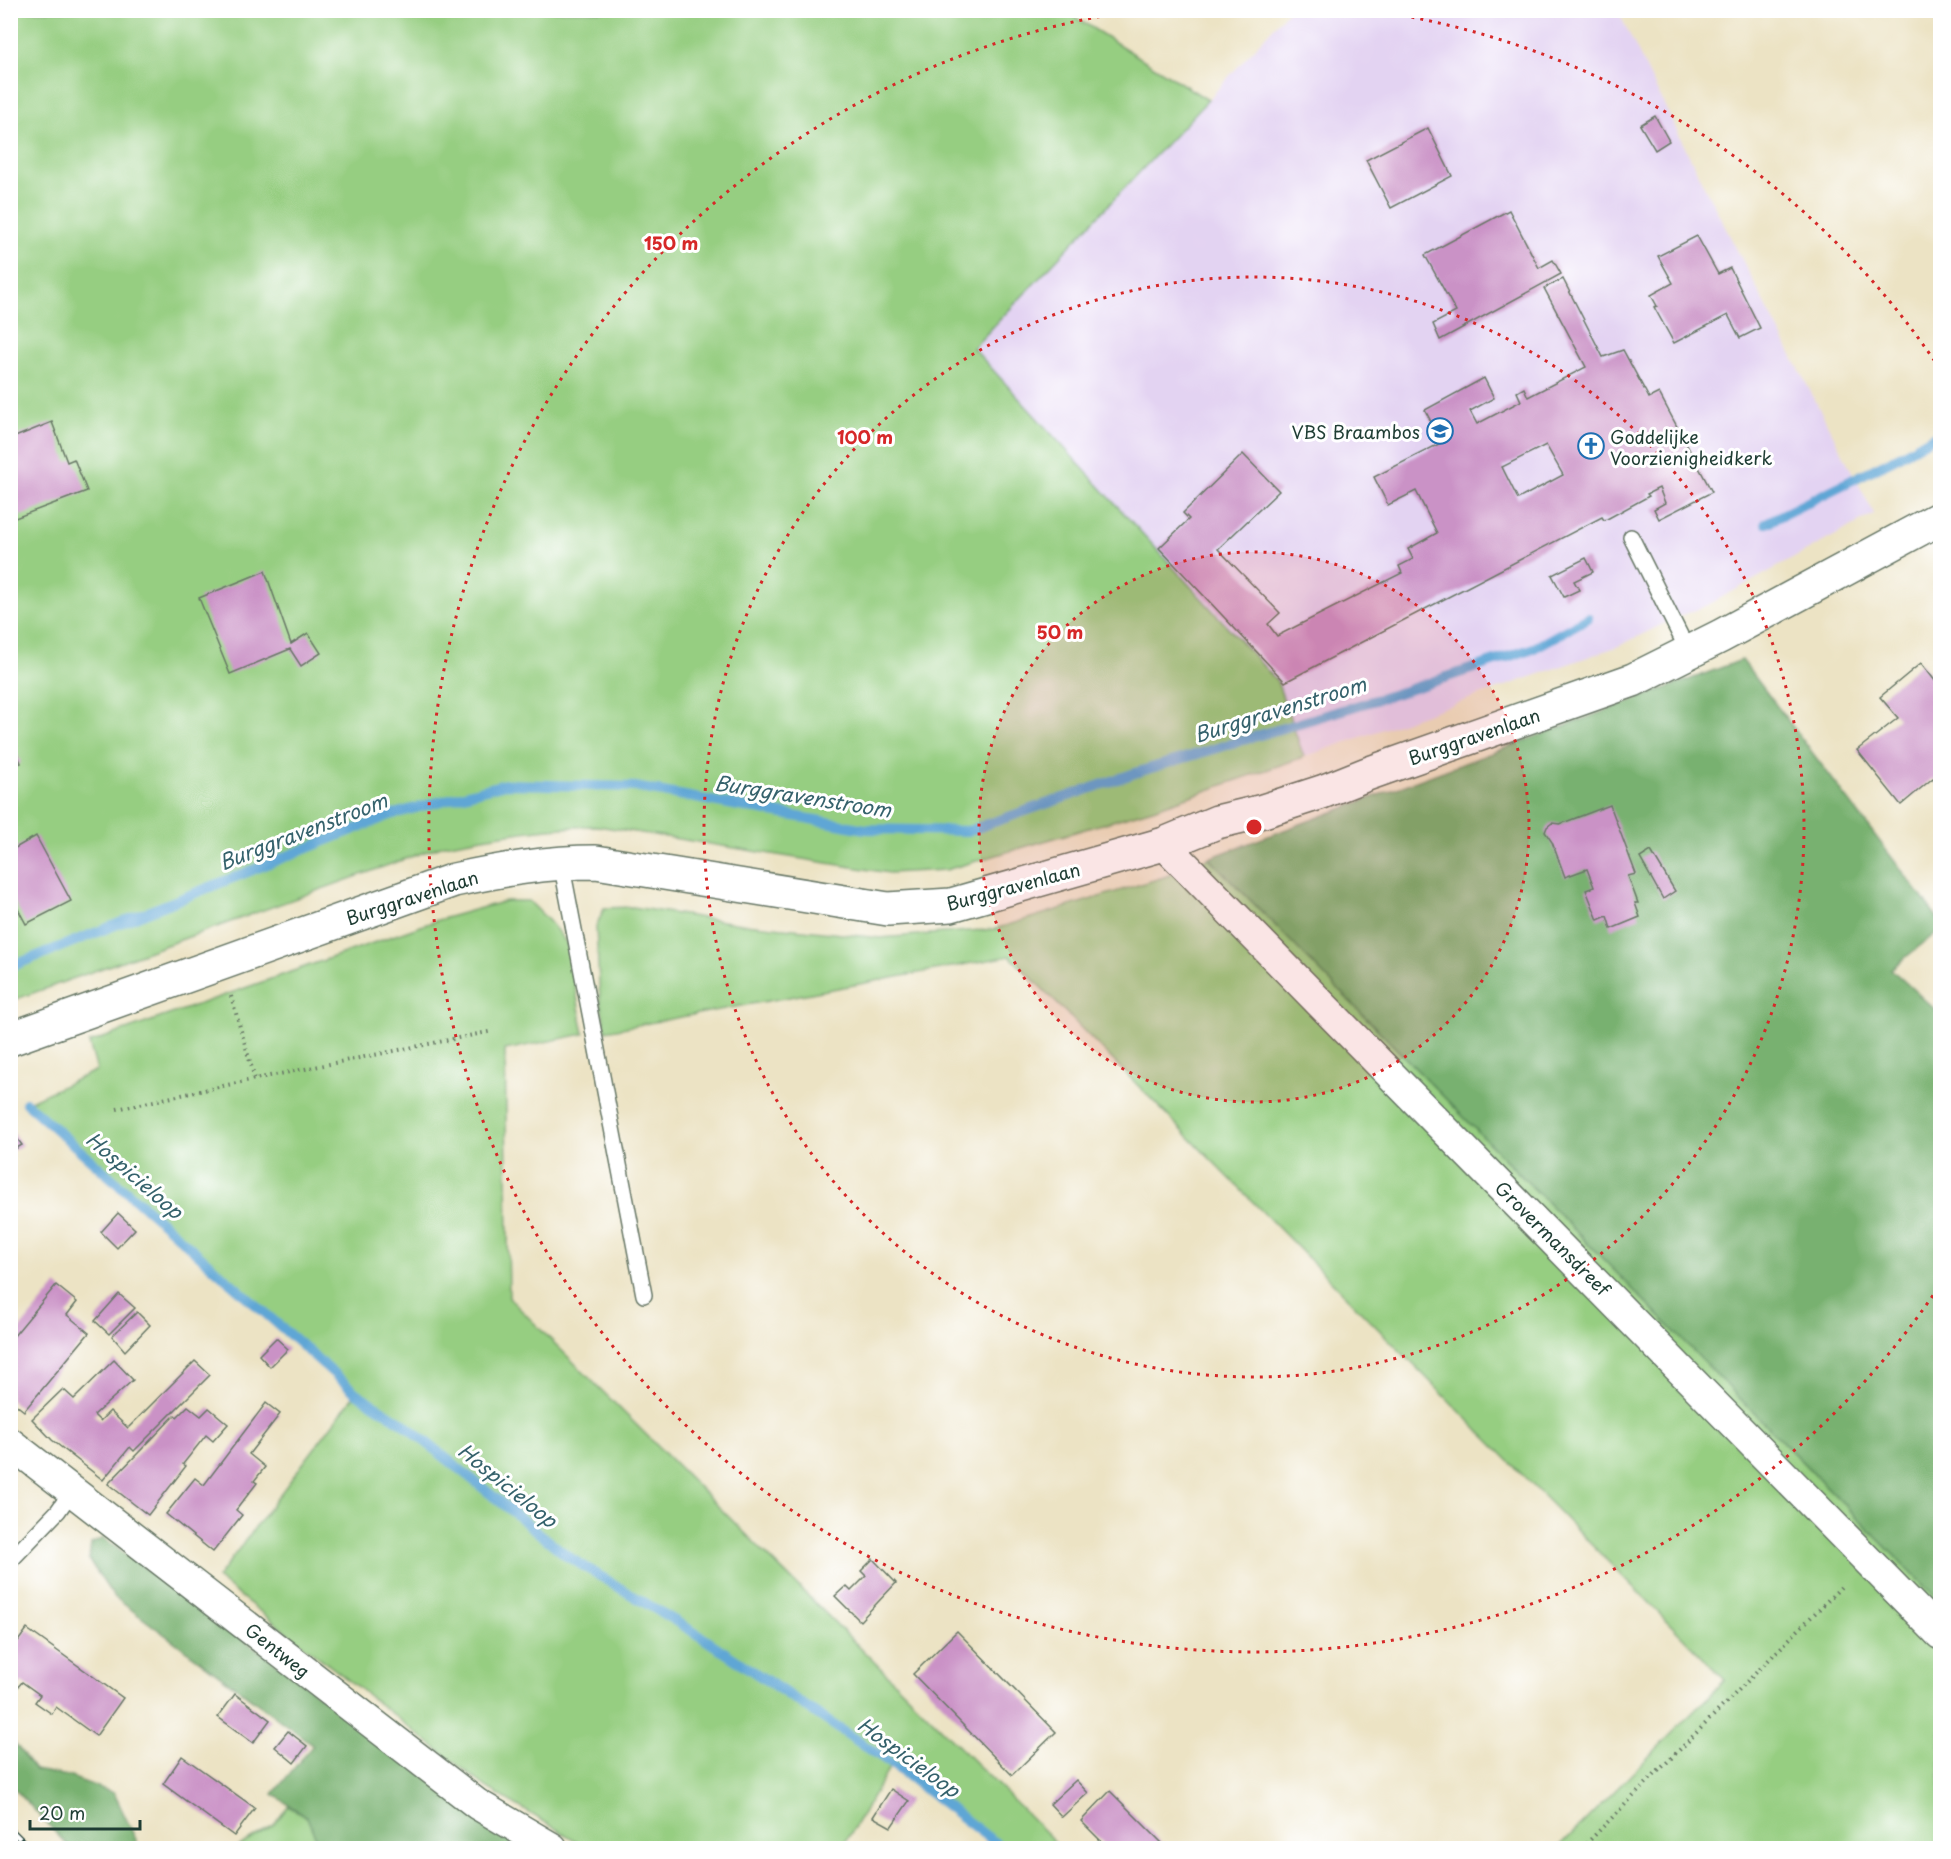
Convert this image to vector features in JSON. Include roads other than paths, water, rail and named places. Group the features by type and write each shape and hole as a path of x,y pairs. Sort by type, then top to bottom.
{"main road":[{"name":"Burggravenlaan","path":"10,1039 454,880 507,869 561,862 596,862 888,909 951,905 1164,844 1217,822 1263,811 1322,792 1366,774 1633,680 1689,653 1941,518"}],"street":[{"name":"Grovermansdreef","path":"1164,844 1941,1634"},
{"name":"Gentweg","path":"10,1443 477,1804 552,1848"}],"lane":[{"path":"1630,537 1689,653"},
{"path":"561,862 644,1295"},
{"path":"10,1561 58,1511 72,1491"}],"waterway":[{"name":"Burggravenstroom","path":"1766,523 1894,459 1940,433"},
{"name":"Burggravenstroom","path":"10,967 390,815 505,784 635,787 865,829 968,831 1138,772 1405,691 1534,648 1588,618"},
{"name":"Hospicieloop","path":"26,1103 356,1393 401,1422 570,1558 697,1634 892,1764 1002,1848"}],"railway":[{"path":"10,1829 29,1848"}],"place":[{"name":"VBS Braambos","path":"1440,431"},
{"name":"Goddelijke Voorzienigheidkerk","path":"1591,446"}]}
